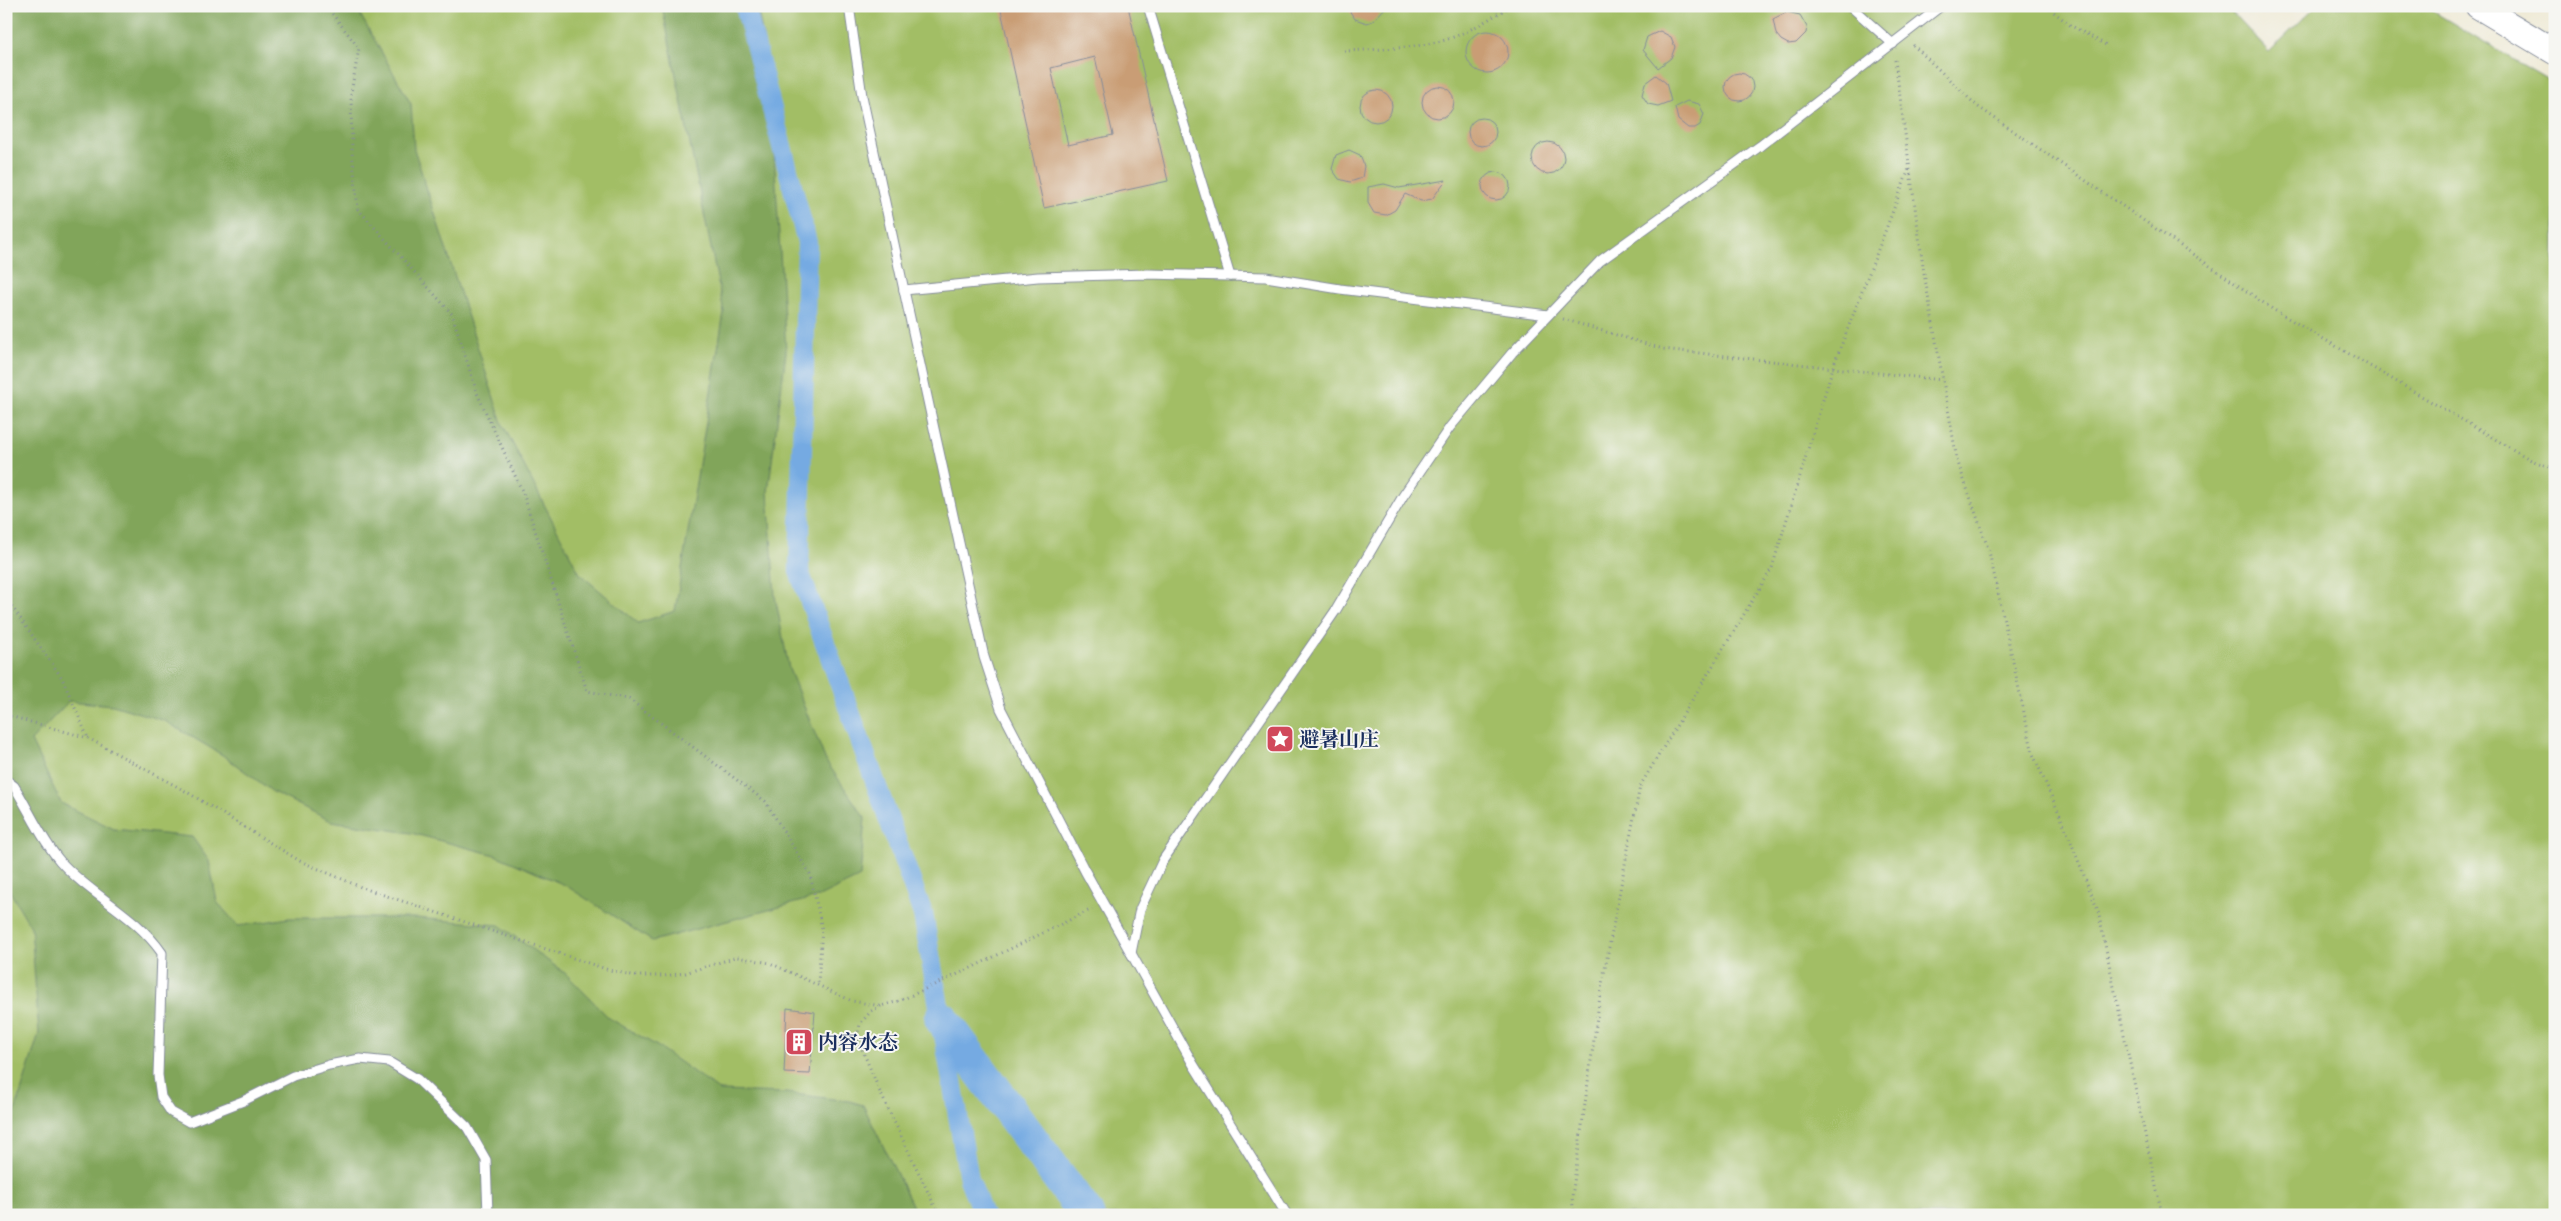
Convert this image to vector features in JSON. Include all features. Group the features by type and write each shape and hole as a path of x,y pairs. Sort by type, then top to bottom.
{"main road":[{"path":"2478,6 2555,52"}],"lane":[{"path":"849,6 862,96 904,290 984,657 1002,709 1103,904 1193,1064 1287,1215"},
{"path":"1148,6 1230,276"},
{"path":"1850,6 1893,44"},
{"path":"1131,953 1140,908 1163,860 1336,610 1402,496 1450,427 1548,315 1600,261 1760,146 1941,6"},
{"path":"904,290 1038,277 1148,274 1266,276 1340,289 1548,315"},
{"path":"6,780 14,786 61,861 101,896 134,920 162,953 158,1075 161,1097 171,1112 189,1122 243,1101 293,1076 329,1065 360,1060 389,1062 416,1079 467,1127 486,1160 488,1215"}],"path":[{"path":"326,6 359,48 351,93 352,152 358,209 452,314 477,394 523,493 587,691 629,699 765,801 810,874 822,929 818,983"},
{"path":"2046,6 2070,25 2106,45"},
{"path":"1344,51 1407,47 1445,39 1480,24 1508,8"},
{"path":"1903,36 1977,106 2274,310 2531,460 2555,469"},
{"path":"1893,44 1924,273 1957,460 1989,550 2033,754 2065,827 2098,911 2162,1215"},
{"path":"1574,1215 1572,1197 1601,989 1640,786 1772,568 1833,367 1909,167"},
{"path":"1548,315 1663,349 1942,380"},
{"path":"6,598 62,678 88,738"},
{"path":"6,716 88,738 187,792 300,861 364,888 610,970 636,976 664,976 685,973 737,957 770,964 818,983 852,1001 881,1006"},
{"path":"939,1215 880,1092 857,1037 860,1024 871,1011 881,1006 899,1001 971,968 1103,904"}],"green space":[{"name":"避暑山庄","path":"6,6 2226,6 2269,52 2316,6 2424,6 2555,84 2555,1215 6,1215"},
{"path":"6,6 359,6 361,16 411,104 414,149 502,423 580,574 638,623 675,611 724,312 662,6 757,6 769,68 786,352 768,492 775,596 789,669 826,761 865,818 860,877 821,896 652,941 565,885 495,855 411,833 331,821 273,792 224,756 165,721 113,705 69,701 31,741 61,803 114,829 192,837 209,861 217,902 238,926 289,918 415,918 499,925 566,974 609,1018 657,1046 720,1091 786,1093 849,1101 863,1105 917,1215 6,1215 6,1121 14,1115 39,1033 31,927 6,885"}],"building":[{"path":"1016,6 1128,6 1168,181 1044,208 1001,10","holes":["1095,57 1113,135 1068,145 1051,68"]},
{"path":"1346,6 1387,6 1373,21 1367,23 1355,19"},
{"path":"1787,12 1800,15 1807,27 1806,33 1796,43 1788,44 1776,34 1773,19"},
{"path":"1491,31 1499,34 1505,40 1508,52 1505,64 1499,70 1483,73 1475,70 1469,64 1466,48 1469,40 1475,34"},
{"path":"1660,31 1671,37 1675,47 1671,58 1658,68 1643,50 1647,37"},
{"path":"1739,73 1749,77 1753,87 1749,97 1739,101 1729,97 1725,87 1729,77"},
{"path":"1656,75 1666,83 1671,101 1658,106 1648,104 1642,95 1645,83"},
{"path":"1438,86 1444,87 1449,91 1453,96 1453,108 1449,113 1444,117 1438,118 1432,117 1427,113 1423,108 1422,102 1423,96 1427,91 1432,87"},
{"path":"1376,90 1382,91 1387,95 1391,100 1391,112 1387,117 1382,121 1376,122 1370,121 1365,117 1361,112 1360,106 1361,100 1365,95 1370,91"},
{"path":"1687,101 1699,104 1704,114 1700,125 1695,128 1688,128 1678,120 1675,107"},
{"path":"1482,118 1492,122 1496,132 1492,142 1482,146 1472,142 1468,132 1472,122"},
{"path":"1548,142 1554,143 1559,147 1563,152 1563,164 1559,169 1554,173 1548,174 1542,173 1537,169 1533,164 1532,158 1533,152 1537,147 1542,143"},
{"path":"1349,150 1360,155 1364,166 1362,178 1350,182 1339,179 1332,169 1336,155"},
{"path":"1496,172 1506,176 1510,186 1506,196 1496,200 1486,196 1482,186 1486,176"},
{"path":"1446,180 1432,199 1421,201 1405,194 1395,210 1386,215 1374,213 1368,203 1368,187 1384,184 1399,188"},
{"name":"内容水态","path":"787,1008 815,1012 810,1074 784,1073"}],"waterway":[{"path":"745,6 807,242 799,571 923,914 969,1179 983,1215"},
{"path":"942,1019 1087,1215"}],"place":[{"name":"避暑山庄","path":"1280,739"},
{"name":"内容水态","path":"799,1042"}]}
